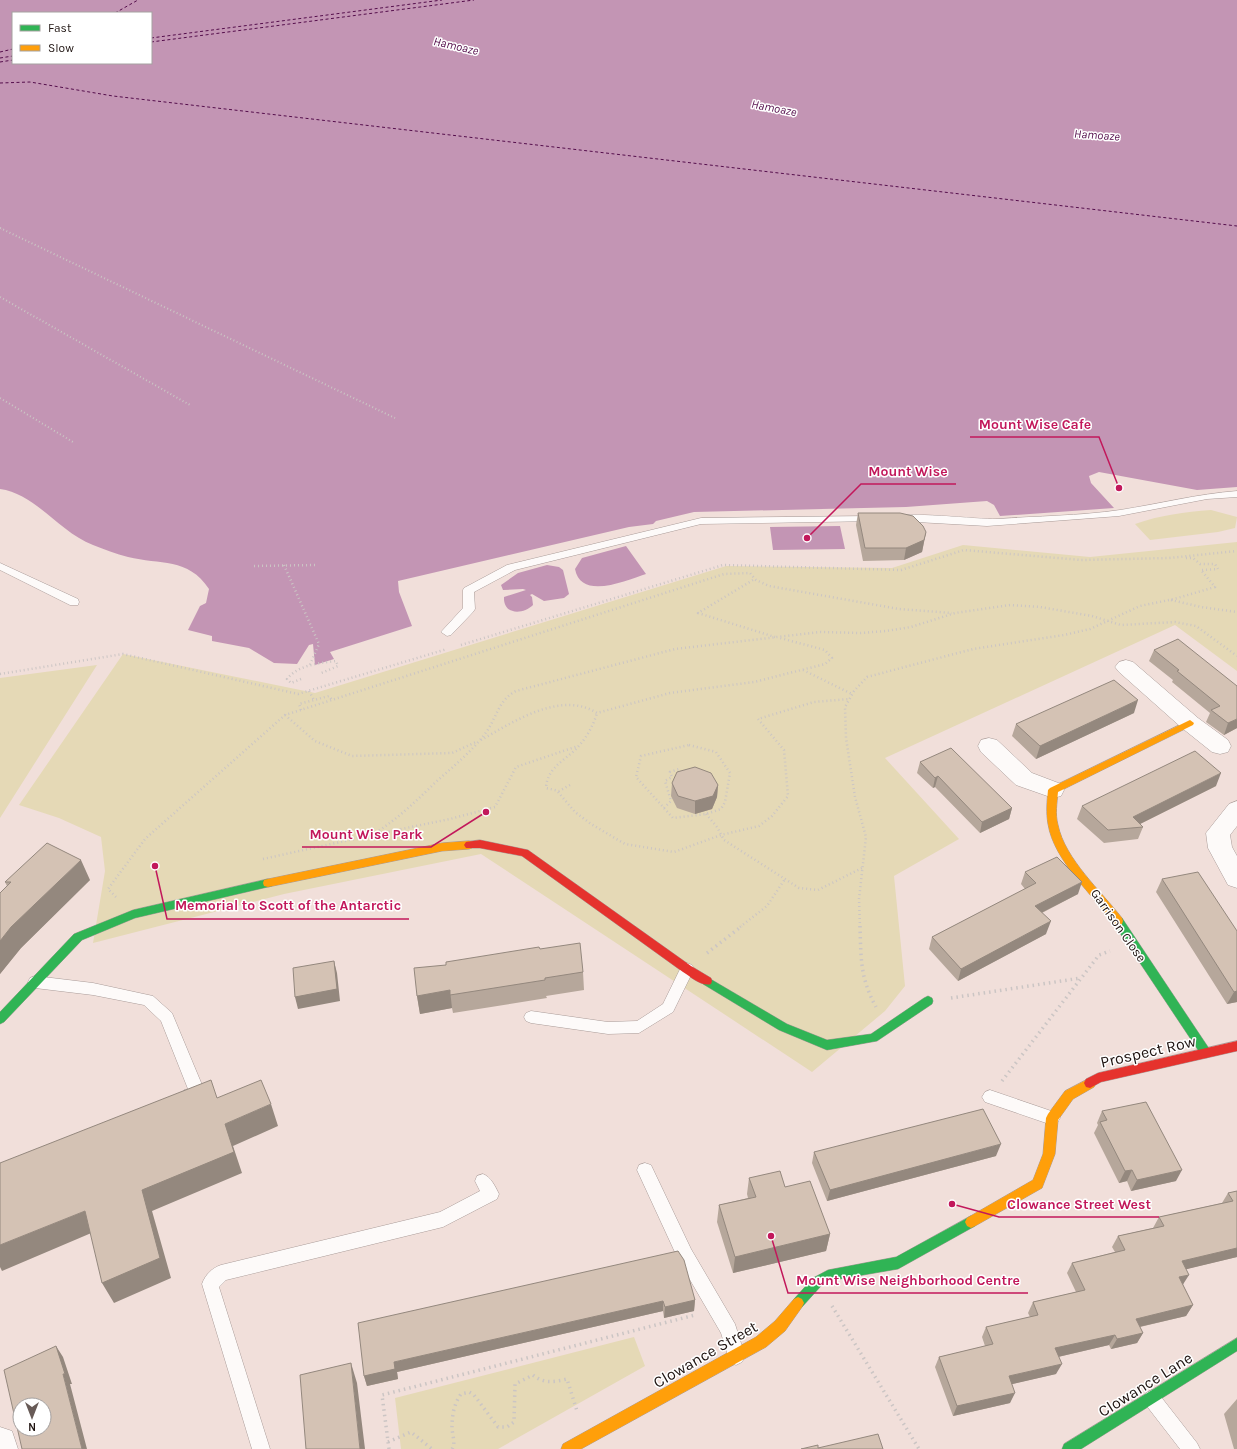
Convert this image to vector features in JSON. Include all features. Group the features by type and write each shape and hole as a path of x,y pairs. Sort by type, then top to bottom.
{"street":[{"path":"1126,667 1190,723 1220,746"},
{"path":"989,746 1024,779 1053,790 1190,723"},
{"name":"Garrison Close","path":"1053,790 1052,808 1054,830 1068,858 1108,907 1206,1053"},
{"path":"1237,810 1218,833 1220,848 1237,878"},
{"path":"0,1019 34,981 78,938 133,914 197,898 442,847 480,844 525,853 572,885 687,969 783,1027 827,1045 873,1038 886,1027 928,1001"},
{"name":"Prospect Row","path":"1052,1118 1069,1095 1098,1078 1237,1046"},
{"name":"Clowance Street","path":"568,1449 761,1342 780,1326 800,1300 817,1282 832,1274 898,1263 1038,1184 1049,1154 1052,1118"},
{"name":"Clowance Lane","path":"1069,1449 1152,1399 1237,1344"},
{"path":"0,1443 1,1449"}],"lane":[{"path":"447,632 469,609 468,590 512,567 701,521 921,518 995,522 1119,513 1207,496 1237,494"},
{"path":"0,566 74,602"},
{"path":"531,1016 608,1028 639,1027 668,1008 687,969"},
{"path":"34,981 93,989 148,1000 167,1017 197,1092 175,1101"},
{"path":"990,1097 1052,1118"},
{"path":"645,1170 685,1256 729,1330 736,1356"},
{"path":"261,1449 210,1284 220,1273 443,1219 491,1194 483,1180"},
{"path":"1152,1399 1191,1449"}],"path":[{"path":"0,228 395,418"},
{"path":"0,297 190,405"},
{"path":"0,398 73,442"},
{"path":"886,1027 866,989 861,963 860,899 866,837 855,798 846,738 845,707 852,694 867,677 973,650 1070,634 1090,629 1140,606 1170,600 1215,587 1201,570 1218,569 1215,564 1200,564 1193,558 1081,560 964,550 901,570"},
{"path":"1169,558 1237,551"},
{"path":"254,566 316,564"},
{"path":"284,565 319,644 309,667"},
{"path":"133,914 108,889 145,839 285,715 724,574 750,574 753,580 773,588 784,588 899,609 955,613"},
{"path":"285,715 315,741 352,756 452,754 478,742 508,725 542,710 582,705 597,712 670,693 754,682 824,664 832,658 825,650 698,613 753,580"},
{"path":"1170,600 1201,607 1237,612"},
{"path":"372,835 382,830 418,799 478,742 486,732 506,695 516,690 675,649 820,632 861,633 886,631 911,627 955,613 1010,605 1040,607 1092,616 1121,625 1175,622 1196,626 1237,656"},
{"path":"301,679 291,683 287,679 296,671 336,661 338,666 319,674"},
{"path":"803,670 852,694"},
{"path":"309,690 314,700"},
{"path":"301,710 299,704 329,696 332,700"},
{"path":"597,712 595,722 578,746 553,768 545,780 546,788 558,792 575,812 591,824 625,844 674,852 721,835 759,826 772,816 788,796 784,750 758,719 787,709 834,698 849,699"},
{"path":"689,745 716,752 730,773 725,802 721,809 706,814 673,818 636,777 641,756 689,745"},
{"path":"257,861 450,819 495,807 516,768 578,746"},
{"path":"664,808 671,801 665,781 672,777 670,772 679,769 682,776"},
{"path":"558,792 566,789 570,785"},
{"path":"706,814 724,840 799,888 818,890 863,867"},
{"path":"687,969 732,932 767,906 785,879"},
{"path":"990,1097 1099,955 1133,943"},
{"path":"928,1001 1082,978"},
{"path":"817,1282 919,1449"},
{"path":"389,1449 382,1395 717,1309"},
{"path":"452,1449 454,1446 452,1433 454,1408 461,1394 469,1392 473,1394 479,1399 489,1420 498,1427 507,1427 514,1422 516,1412 512,1392 515,1384 533,1375 540,1381 549,1384 567,1379 578,1412 590,1436"},
{"path":"388,1442 411,1432 418,1436 427,1446 432,1449"}],"shaded area":[{"path":"1211,510 1237,517 1235,528 1218,532 1150,540 1135,524 1173,514"},
{"path":"1237,542 1237,671 1175,625 885,758 959,839 894,876 905,986 885,1011 812,1072 481,854 284,894 93,943 105,871 101,837 59,818 19,805 123,654 315,693 726,566 892,568 963,545 1090,557"},
{"path":"97,665 0,818 0,678"},
{"path":"634,1337 645,1366 498,1449 401,1449 395,1398"}],"water":[{"name":"Hamoaze","path":"0,0 1237,0 1237,487 1197,490 1099,472 1089,476 1091,483 1114,508 1000,516 994,505 987,501 906,507 694,512 656,521 653,524 629,527 398,581 399,592 412,626 330,652 334,659 315,665 313,644 309,645 297,664 274,663 249,648 212,641 212,636 188,630 200,606 206,603 209,589 201,579 183,567 128,557 93,545 69,531 36,505 13,492 0,489"},
{"path":"840,526 845,549 773,550 770,527"},
{"path":"626,546 646,574 606,586 586,584 579,579 575,569 582,558"},
{"path":"547,565 559,567 563,570 569,594 564,598 544,601 532,594 530,595 532,597 533,605 529,608 519,612 510,610 505,603 504,597 526,590 503,590 501,585 518,573"}],"building":[{"path":"858,513 900,513 913,516 923,526 926,532 924,540 906,548 865,548"},
{"path":"1178,639 1237,686 1237,719 1228,723 1211,710 1220,706 1154,650"},
{"path":"1114,680 1138,700 1040,746 1016,724"},
{"path":"951,748 1012,808 982,822 938,776 935,778 920,762"},
{"path":"1195,751 1221,773 1133,817 1143,827 1108,830 1082,806"},
{"path":"695,767 711,773 718,785 713,796 695,801 678,796 672,783 677,772"},
{"path":"47,843 81,860 11,927 0,941 0,893 11,882 5,882"},
{"path":"1057,857 1082,882 1035,906 1051,921 961,969 932,937 1036,883 1025,872"},
{"path":"1198,872 1237,931 1237,991 1234,992 1162,879"},
{"path":"580,943 583,972 545,978 545,980 450,995 450,990 417,996 414,968 446,965 446,962 539,947 540,949"},
{"path":"334,961 337,989 295,997 293,968"},
{"path":"211,1080 217,1098 261,1080 271,1104 225,1124 234,1152 142,1190 160,1258 102,1283 85,1211 0,1245 0,1163"},
{"path":"1146,1102 1182,1170 1137,1180 1132,1170 1125,1171 1100,1122 1107,1120 1102,1111"},
{"path":"983,1109 1001,1144 830,1190 814,1152"},
{"path":"780,1171 785,1187 810,1181 830,1234 735,1257 719,1205 756,1197 749,1178"},
{"path":"1237,1191 1237,1248 1182,1261 1189,1275 1179,1277 1193,1305 1136,1319 1143,1333 1117,1339 1115,1335 1055,1348 1062,1364 1009,1376 1015,1393 957,1406 939,1357 993,1344 986,1327 1038,1315 1033,1302 1085,1290 1072,1263 1125,1250 1118,1236 1164,1226 1159,1217 1233,1201 1228,1193"},
{"path":"678,1251 684,1260 695,1300 665,1307 663,1301 394,1362 395,1369 364,1376 358,1323"},
{"path":"56,1346 65,1374 63,1374 82,1449 22,1449 19,1437 52,1437 52,1397 12,1397 12,1405 4,1370"},
{"path":"351,1363 360,1449 306,1449 300,1375"},
{"path":"878,1434 883,1449 801,1449 818,1445 818,1448"}],"ferry route":[{"path":"117,12 138,0"},
{"path":"152,38 442,0"},
{"path":"152,42 474,0"},
{"path":"0,52 12,49"},
{"path":"0,58 12,56"},
{"path":"0,62 12,60"},
{"path":"0,83 30,82 113,96 1237,226"}],"traffic: fast":[{"path":"0,1019 78,937 133,914 268,883"},
{"path":"1118,921 1206,1053"},
{"path":"707,981 783,1027 827,1045 873,1038 928,1001"},
{"path":"798,1303 817,1282 832,1274 898,1263 971,1222"},
{"path":"1069,1449 1237,1344"}],"traffic: slow":[{"path":"1118,921 1073,865 1059,842 1052,821 1053,790 1190,723"},
{"path":"268,883 442,847 469,845"},
{"path":"971,1222 1038,1184 1049,1154 1052,1118 1069,1095 1090,1083"},
{"path":"568,1449 761,1342 780,1326 798,1303"}],"traffic: jam":[{"path":"469,845 480,844 525,853 687,969 707,981"},
{"path":"1090,1083 1098,1078 1237,1046"}],"place":[{"name":"Mount Wise Cafe","path":"1119,488"},
{"name":"Mount Wise","path":"807,538"},
{"name":"Mount Wise Park","path":"486,812"},
{"name":"Memorial to Scott of the Antarctic","path":"155,866"},
{"name":"Clowance Street West","path":"952,1204"},
{"name":"Mount Wise Neighborhood Centre","path":"771,1236"}]}
